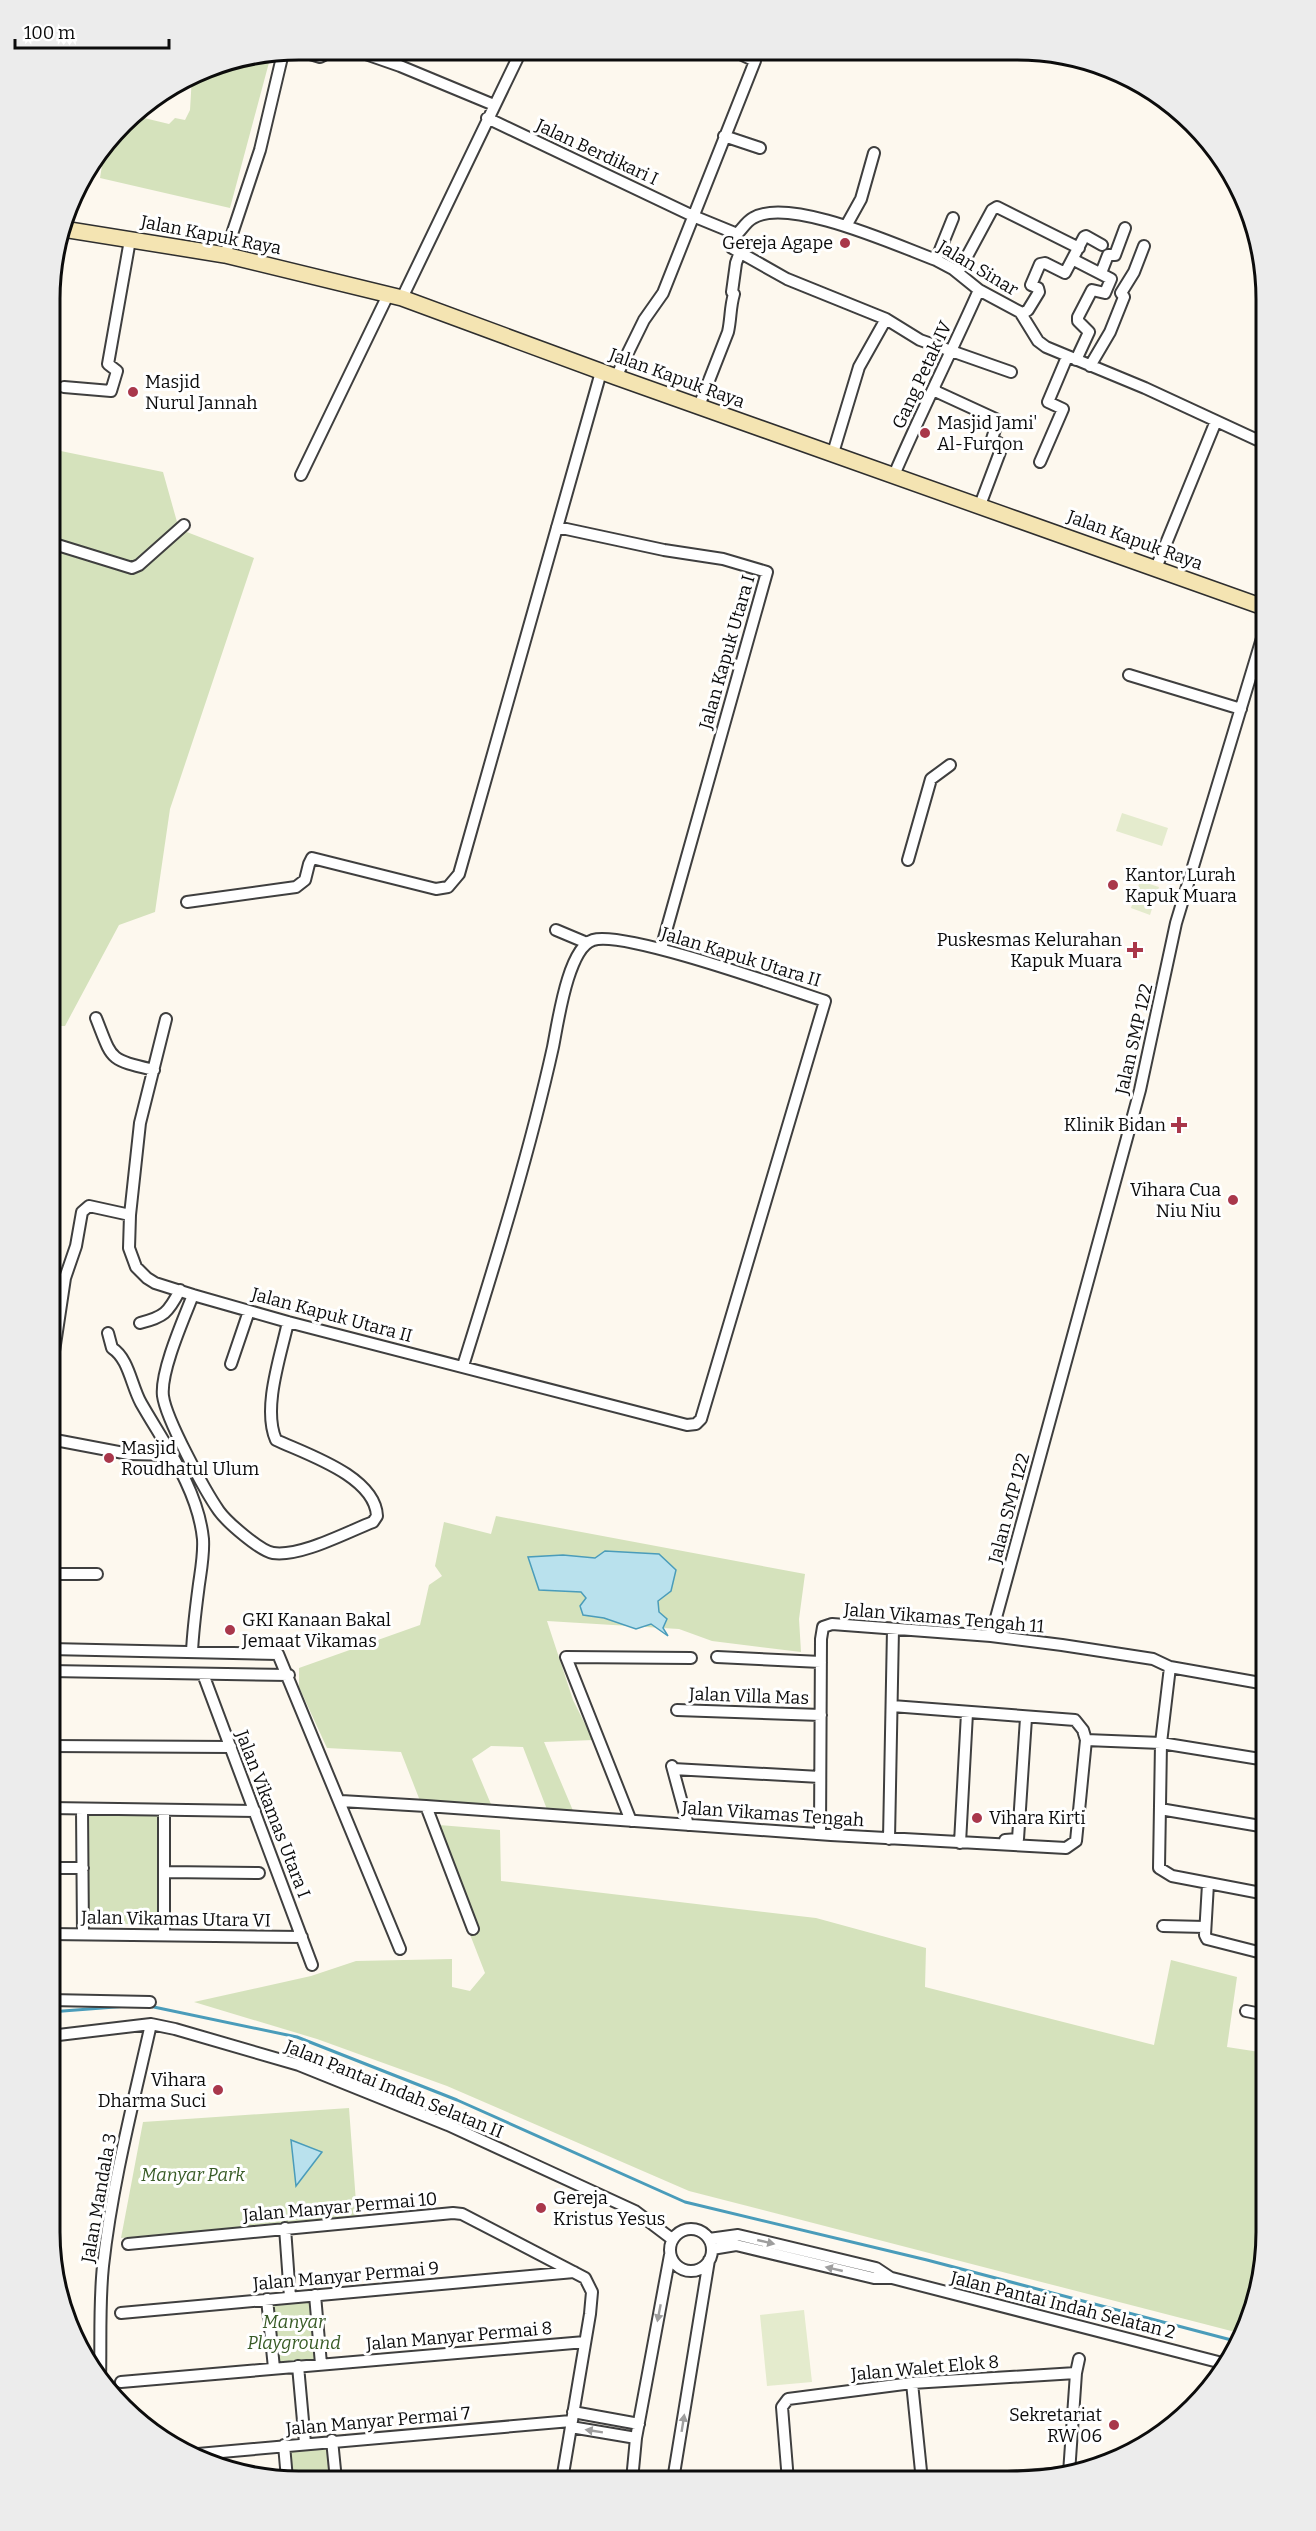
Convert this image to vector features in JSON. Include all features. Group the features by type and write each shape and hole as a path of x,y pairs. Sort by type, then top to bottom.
{"main road":[{"name":"Jalan Kapuk Raya","path":"70,230 225,255 395,296 601,372 894,474 1256,604"}],"street":[{"path":"383,60 494,105"},
{"path":"301,475 516,60"},
{"path":"616,377 644,320 663,293 755,61 753,60"},
{"path":"225,255 260,150 282,61"},
{"name":"Jalan Berdikari I","path":"487,118 693,216"},
{"path":"724,136 760,148"},
{"path":"846,226 861,199 874,153"},
{"path":"958,273 992,210 997,207 1079,248"},
{"name":"Jalan Sinar","path":"737,234 755,217 774,213 805,214 826,218 936,260 958,273 979,290 1022,314 1038,341 1071,358 1256,439"},
{"path":"693,216 737,234 732,248 787,279 886,319 914,338 1011,372"},
{"path":"936,260 953,218"},
{"path":"1101,273 1108,255 1115,255 1125,228"},
{"path":"1022,314 1028,310 1039,292 1038,288 1031,285 1040,264 1045,263 1065,273 1085,236 1101,245"},
{"path":"64,387 111,391 117,371 108,364 130,240"},
{"path":"1090,366 1111,330 1124,297 1121,293 1134,272 1144,246"},
{"path":"699,406 728,332 730,322 728,314 734,294 732,292 736,263 740,252"},
{"path":"1040,462 1063,409 1048,402 1071,358 1089,332 1078,321 1078,317 1092,290 1105,294 1111,279 1074,260"},
{"name":"Gang Petak IV","path":"894,474 927,398 935,388 979,290"},
{"path":"832,453 859,367 886,319"},
{"path":"187,902 296,887 305,880 312,858 436,889 452,884 459,874 601,372"},
{"path":"935,388 935,391 998,420 992,439 999,443 1000,452 980,505"},
{"path":"1156,568 1216,421"},
{"path":"60,546 132,568 140,565 184,525"},
{"name":"Jalan Kapuk Utara I","path":"557,527 664,550 734,561 767,572 663,944"},
{"name":"Jalan SMP 122","path":"991,1636 1140,1090 1176,923 1256,657"},
{"path":"1129,675 1240,709"},
{"path":"908,860 931,779 950,765"},
{"path":"463,1366 535,1127 565,992 576,956 587,943 556,930"},
{"name":"Jalan Kapuk Utara II","path":"166,1020 140,1123 130,1215 129,1248 136,1267 155,1283 288,1322 687,1425 696,1424 701,1419 825,1001 663,944 599,938 587,943"},
{"path":"96,1018 109,1053 121,1062 154,1070"},
{"path":"60,1311 65,1278 76,1246 82,1212 89,1206 130,1215"},
{"path":"140,1323 167,1312 180,1290"},
{"path":"193,1295 169,1361 164,1389 167,1407 173,1424 220,1513 263,1550 273,1553 304,1549 373,1522 377,1516 368,1492 357,1480 276,1440 272,1431 272,1397 288,1322"},
{"path":"231,1364 249,1311"},
{"path":"108,1333 112,1348 121,1354 141,1402 189,1488 203,1539 192,1652"},
{"path":"60,1441 129,1454 172,1455"},
{"path":"60,1574 97,1574"},
{"name":"Jalan Vikamas Tengah 11","path":"820,1834 823,1627 832,1624 991,1636 1153,1659 1170,1667 1256,1682"},
{"path":"889,1839 893,1629"},
{"path":"60,1649 276,1653 288,1673 400,1949"},
{"path":"631,1821 566,1657 691,1658"},
{"path":"717,1657 821,1662"},
{"path":"1170,1667 1161,1743 1158,1866 1160,1870 1172,1876 1256,1892"},
{"path":"60,1671 288,1673"},
{"name":"Jalan Vikamas Utara I","path":"203,1674 312,1965"},
{"path":"892,1706 1075,1720 1083,1730 1086,1740 1161,1743 1256,1758"},
{"name":"Jalan Villa Mas","path":"677,1710 821,1715"},
{"path":"960,1843 967,1713"},
{"path":"1001,1840 1018,1839 1026,1718"},
{"name":"Jalan Vikamas Tengah","path":"341,1802 889,1839 1066,1848 1076,1841 1086,1740"},
{"path":"60,1746 231,1747"},
{"path":"688,1825 672,1768 820,1777"},
{"path":"426,1806 473,1929"},
{"path":"60,1808 255,1811"},
{"path":"81,1809 83,1934"},
{"path":"1160,1809 1256,1825"},
{"path":"164,1810 164,1935"},
{"path":"60,1868 83,1868"},
{"path":"164,1872 259,1873"},
{"path":"1208,1884 1205,1935 1210,1941 1256,1952"},
{"path":"1162,1926 1205,1927"},
{"name":"Jalan Vikamas Utara VI","path":"60,1934 302,1936"},
{"path":"60,2000 150,2002"},
{"path":"1246,2011 1256,2014"},
{"name":"Jalan Pantai Indah Selatan II","path":"60,2035 151,2024 299,2064 448,2125 635,2211 672,2239"},
{"name":"Jalan Mandala 3","path":"100,2366 103,2269 108,2231 117,2175 151,2024"},
{"name":"Jalan Manyar Permai 10","path":"128,2244 458,2213 574,2272 585,2278 592,2292 564,2471"},
{"path":"285,2228 290,2297"},
{"path":"633,2471 636,2438 672,2239 680,2232 690,2229 701,2231 710,2249 675,2471"},
{"name":"Jalan Pantai Indah Selatan 2","path":"710,2249 738,2235 876,2268 892,2278 1218,2362"},
{"path":"670,2255 676,2265 691,2271 701,2268 710,2249"},
{"name":"Jalan Manyar Permai 9","path":"121,2313 574,2272"},
{"path":"315,2295 321,2364"},
{"path":"267,2299 274,2368"},
{"name":"Jalan Manyar Permai 8","path":"121,2382 585,2342"},
{"path":"1069,2465 1079,2359"},
{"path":"298,2366 305,2443"},
{"name":"Jalan Walet Elok 8","path":"787,2471 782,2407 788,2399 912,2383 1076,2373"},
{"path":"912,2383 921,2471"},
{"path":"572,2420 639,2424"},
{"path":"572,2420 636,2438"},
{"name":"Jalan Manyar Permai 7","path":"208,2453 572,2420"},
{"path":"332,2440 335,2471"},
{"path":"284,2445 286,2470"}],"green space":[{"path":"269,62 230,208 100,178 102,163 119,141 143,118 169,124 175,118 185,120 190,110 191,86 237,68"},
{"path":"60,451 163,472 179,529 254,558 170,809 155,912 119,925 65,1026 60,1026"},
{"path":"1122,813 1168,828 1162,846 1116,831"},
{"path":"1140,881 1159,887 1150,915 1131,908"},
{"path":"496,1516 805,1574 799,1619 801,1652 712,1641 679,1629 547,1621 573,1700 593,1740 544,1742 574,1813 548,1812 523,1747 491,1746 472,1759 493,1809 422,1806 401,1752 327,1748 299,1687 299,1668 420,1625 429,1585 442,1576 435,1566 444,1522 491,1534"},
{"path":"88,1811 160,1811 160,1924 87,1924"},
{"path":"427,1824 500,1830 501,1881 816,1918 926,1948 925,1987 1154,2045 1171,1960 1237,1977 1227,2047 1256,2051 1256,2232 1254,2263 1248,2294 1234,2332 689,2191 447,2086 317,2039 194,2002 311,1976 356,1961 452,1959 452,1987 470,1991 485,1973"},
{"name":"Manyar Park","path":"349,2108 357,2216 121,2238 143,2122"},
{"name":"Manyar Playground","path":"310,2299 313,2303 318,2363 276,2366 270,2302"},
{"path":"804,2310 812,2382 767,2386 760,2315"},
{"path":"332,2440 335,2471 286,2470 284,2445"}],"water":[{"path":"605,1551 659,1554 676,1570 671,1591 658,1601 659,1612 667,1619 663,1628 668,1636 651,1624 636,1629 604,1618 583,1615 580,1606 586,1598 581,1592 539,1590 528,1557 563,1555 595,1558"},
{"path":"291,2140 322,2152 296,2186"}],"waterway":[{"path":"60,2011 128,2006"},
{"path":"149,2006 297,2037 457,2100 685,2202 927,2260 1230,2340"}],"place":[{"name":"Gereja Agape","path":"845,243"},
{"name":"Masjid Nurul Jannah","path":"133,392"},
{"name":"Masjid Jami' Al-Furqon","path":"925,433"},
{"name":"Kantor Lurah Kapuk Muara","path":"1113,885"},
{"name":"Puskesmas Kelurahan Kapuk Muara","path":"1135,950"},
{"name":"Klinik Bidan","path":"1179,1125"},
{"name":"Vihara Cua Niu Niu","path":"1233,1200"},
{"name":"Masjid Roudhatul Ulum","path":"109,1458"},
{"name":"GKI Kanaan Bakal Jemaat Vikamas","path":"230,1630"},
{"name":"Vihara Kirti","path":"977,1818"},
{"name":"Vihara Dharma Suci","path":"218,2090"},
{"name":"Gereja Kristus Yesus","path":"541,2208"},
{"name":"Sekretariat RW 06","path":"1114,2425"}]}
